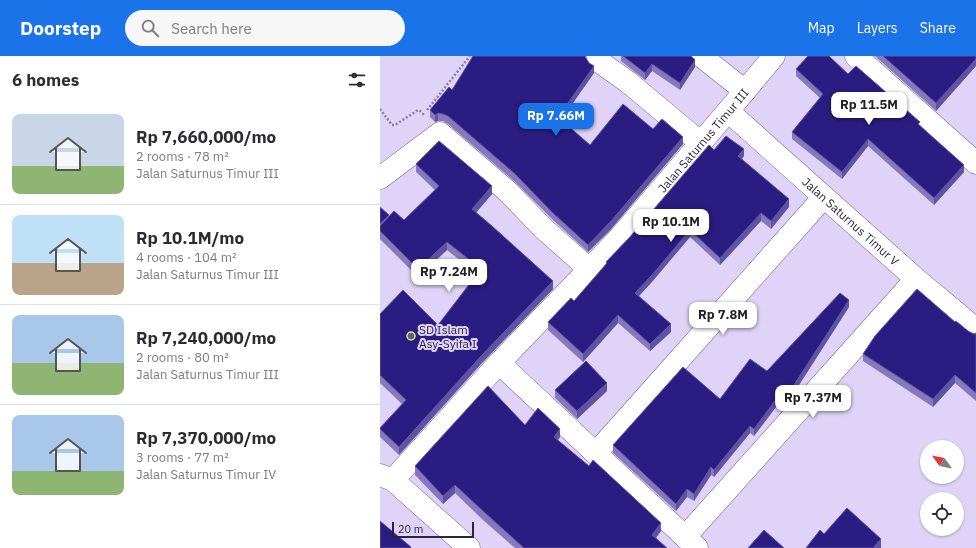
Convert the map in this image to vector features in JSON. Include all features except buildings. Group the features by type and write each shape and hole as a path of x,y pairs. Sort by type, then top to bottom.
{"street":[{"path":"701,56 745,91"},
{"name":"Jalan Saturnus Timur III","path":"386,477 620,237 774,56"},
{"path":"856,56 976,164"},
{"path":"597,60 628,82 700,143"},
{"name":"Jalan Saturnus Timur V","path":"728,111 916,279 976,329"},
{"path":"380,178 440,133 506,190 544,229 589,269"},
{"path":"596,453 824,197"},
{"path":"499,362 691,542 773,438 916,279"},
{"path":"386,477 469,548"}],"path":[{"path":"423,114 470,56"},
{"path":"380,109 392,125 396,125 418,110 440,133"}],"place":[{"name":"SD Islam Asy-Syifa I","path":"411,336"}]}
